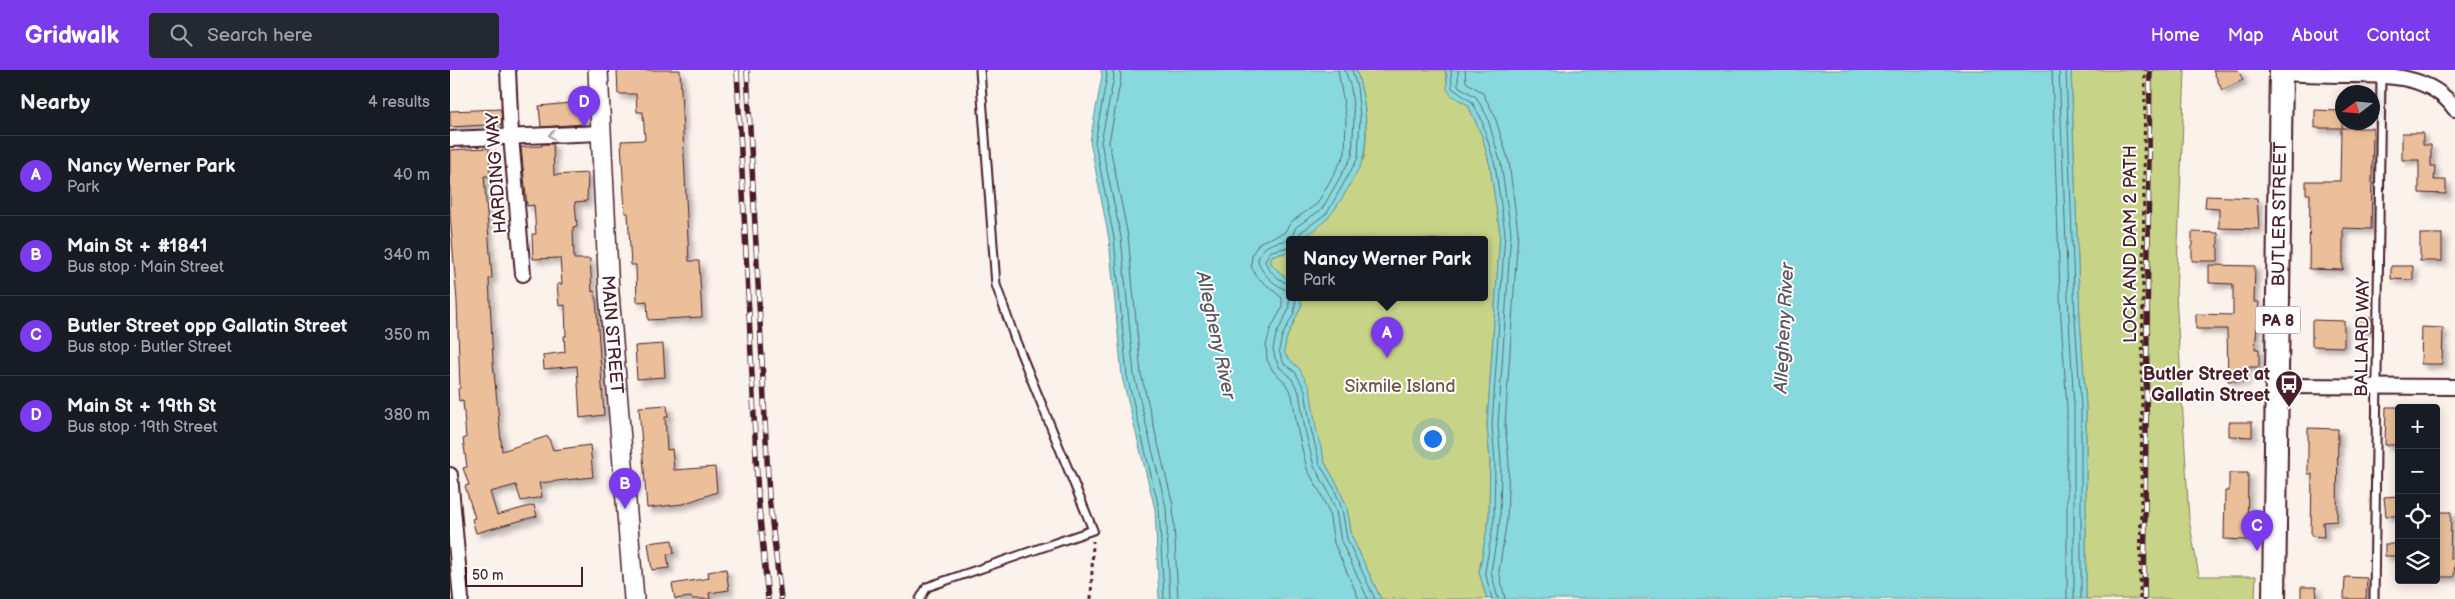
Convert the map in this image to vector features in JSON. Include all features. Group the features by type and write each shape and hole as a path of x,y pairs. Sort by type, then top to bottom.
{"highway":[{"name":"BUTLER STREET","path":"2274,599 2281,72"}],"main road":[{"name":"MAIN STREET","path":"598,70 611,312 634,599"}],"street":[{"name":"HARDING WAY","path":"508,70 511,136 523,274"},
{"path":"2281,72 2351,72 2415,81 2441,95 2455,109"},
{"path":"450,139 601,133"},
{"path":"2277,386 2455,387"},
{"path":"450,474 461,599"}],"lane":[{"path":"920,599 927,587 1093,530 1015,339 996,285 980,70"},
{"name":"BALLARD WAY","path":"2374,599 2381,75"}],"path":[{"name":"LOCK AND DAM 2 PATH","path":"2140,599 2145,70"},
{"path":"1091,599 1093,530"}],"green space":[{"name":"Sixmile Island","path":"1356,70 1445,70 1447,82 1458,99 1468,105 1482,136 1490,166 1500,233 1487,425 1490,461 1489,518 1479,572 1487,599 1381,599 1352,537 1347,508 1338,486 1325,463 1299,369 1286,356 1284,350 1287,337 1302,304 1301,301 1488,301 1488,236 1303,236 1364,157 1366,136 1362,91"},
{"path":"2071,70 2185,70 2176,294 2189,519 2199,576 2256,576 2255,599 2086,599 2086,406 2080,319"},
{"path":"1286,253 1286,278 1272,265 1270,260 1273,255"}],"water":[{"name":"Allegheny River","path":"1101,70 1356,70 1364,102 1366,125 1365,147 1361,163 1342,198 1328,218 1320,226 1303,236 1286,236 1286,253 1273,255 1270,260 1272,265 1286,278 1286,301 1301,301 1302,304 1287,337 1284,350 1286,356 1299,368 1310,388 1316,428 1325,463 1338,486 1347,508 1352,537 1381,599 1159,599 1155,509 1122,377 1109,239 1090,141 1102,76"},
{"name":"Allegheny River","path":"1445,70 2071,70 2080,319 2086,406 2086,599 1487,599 1479,572 1489,518 1490,461 1487,425 1500,233 1490,166 1482,136 1468,105 1451,95 1447,89"}],"building":[{"path":"617,70 680,70 689,261 699,261 702,317 648,320 647,301 637,302 636,265 631,265 628,213 625,213 621,141 645,140 643,112 637,112 636,94 618,94"},
{"path":"2213,70 2238,70 2243,80 2222,90"},
{"path":"582,102 584,124 541,127 539,106"},
{"path":"501,109 502,124 450,127 450,111"},
{"path":"2315,110 2335,111 2335,128 2315,128"},
{"path":"2341,130 2373,130 2371,229 2343,228 2343,270 2309,269 2310,194 2306,194 2306,181 2340,181"},
{"path":"2402,133 2423,133 2423,145 2431,145 2431,166 2435,166 2434,180 2446,180 2446,194 2419,193 2419,160 2402,160"},
{"path":"542,144 553,144 554,175 588,173 587,201 575,202 577,226 573,227 574,259 590,259 592,292 594,291 596,299 604,415 580,418 577,366 544,369 543,355 565,352 564,336 566,336 565,305 559,306 557,284 562,284 560,258 533,259 532,234 536,234 534,205 527,206 521,147 542,146"},
{"path":"489,148 490,176 484,176 492,278 489,279 493,362 502,451 548,436 553,450 590,445 593,477 539,483 542,497 521,501 516,485 490,492 497,515 534,505 537,516 476,533 472,519 475,518 465,486 469,485 463,468 467,467 463,439 466,438 463,400 459,401 458,389 460,388 457,301 450,214 450,150"},
{"path":"2206,196 2257,198 2259,229 2219,228 2219,209 2205,208"},
{"path":"2192,232 2218,233 2218,261 2192,261"},
{"path":"2420,234 2442,234 2442,261 2420,261"},
{"path":"2209,265 2255,266 2254,302 2259,302 2255,349 2259,349 2259,367 2245,367 2245,381 2228,381 2227,329 2196,329 2196,314 2233,315 2233,284 2209,283"},
{"path":"2391,266 2413,266 2413,280 2391,279"},
{"path":"2356,317 2371,317 2371,331 2356,330"},
{"path":"2312,320 2344,321 2344,347 2312,346"},
{"path":"2422,327 2443,328 2442,364 2421,364"},
{"path":"663,344 665,377 637,379 635,346"},
{"path":"667,405 668,417 665,417 667,450 672,449 674,470 715,467 717,492 683,504 647,508 639,407"},
{"path":"2386,407 2395,407 2395,445 2385,445"},
{"path":"2229,422 2252,422 2252,437 2229,436"},
{"path":"2308,428 2338,429 2337,521 2323,522 2324,537 2311,536 2312,474 2308,474"},
{"path":"2229,473 2248,473 2247,540 2224,539 2225,491 2229,491"},
{"path":"2395,496 2395,516 2386,516 2384,497"},
{"path":"2440,512 2451,512 2450,558 2455,558 2454,577 2440,577"},
{"path":"672,540 674,553 667,554 669,568 652,570 648,543"},
{"path":"2385,544 2395,544 2395,556 2385,556"},
{"path":"726,569 729,590 709,593 710,599 692,599 691,597 675,599 672,584 709,578 708,572"},
{"path":"2345,577 2367,578 2366,599 2344,599"},
{"path":"2301,587 2316,587 2317,599 2301,599"}],"railway":[{"path":"737,70 758,497 768,599"},
{"path":"747,70 769,497 781,599"},
{"path":"2144,599 2150,70"}],"place":[{"name":"Main St + 19th St","path":"584,127"},
{"name":"Nancy Werner Park","path":"1387,358"},
{"name":"Butler Street at Gallatin Street","path":"2289,408"},
{"name":"Main St + #1841","path":"625,509"},
{"name":"Butler Street opp Gallatin Street","path":"2257,551"}]}
